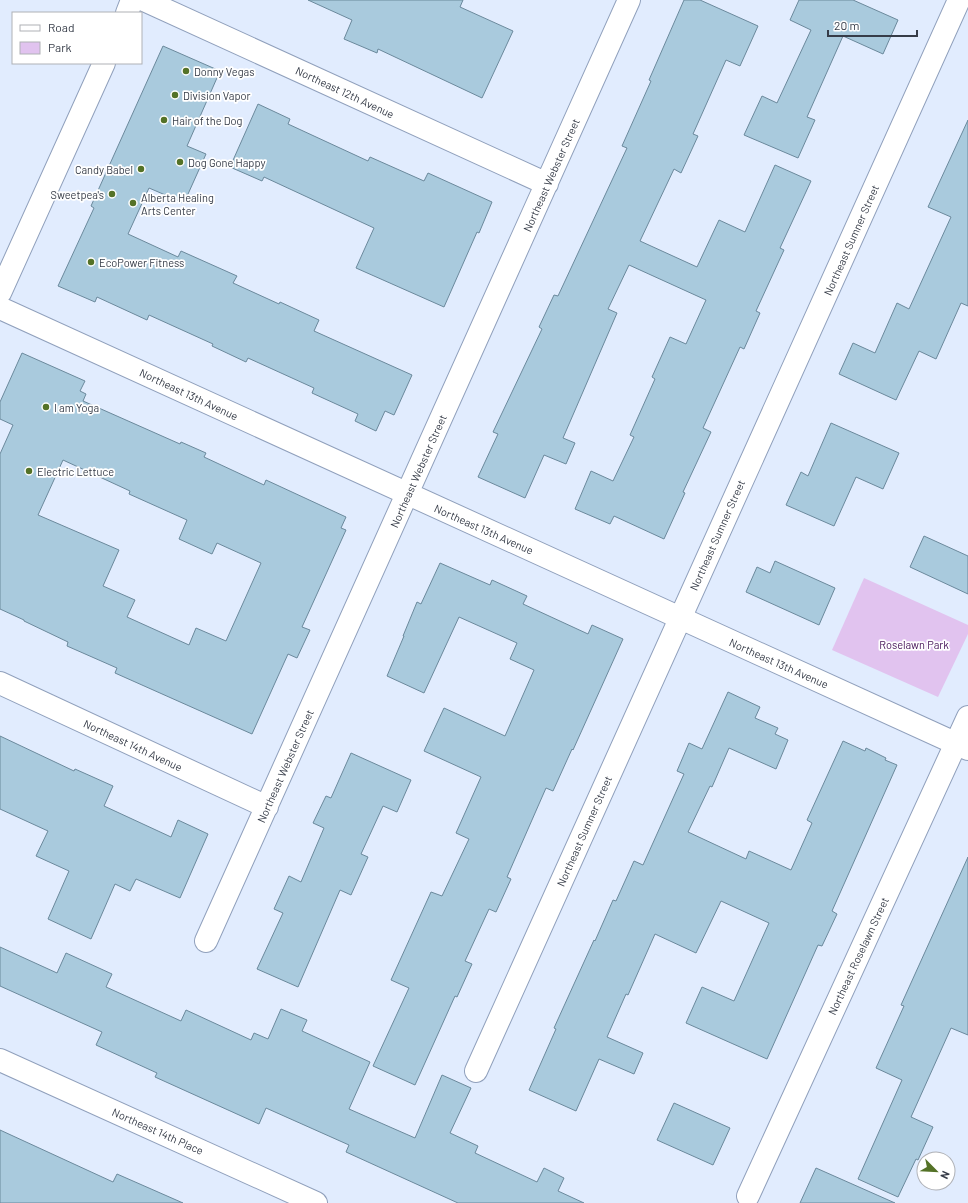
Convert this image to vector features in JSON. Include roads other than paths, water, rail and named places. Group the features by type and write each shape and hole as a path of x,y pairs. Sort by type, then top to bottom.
{"street":[{"path":"127,12 132,0"},
{"name":"Northeast 12th Avenue","path":"144,0 547,184"},
{"name":"Northeast Webster Street","path":"206,941 630,0"},
{"name":"Northeast Sumner Street","path":"476,1071 959,0"},
{"path":"0,293 104,64"},
{"name":"Northeast 13th Avenue","path":"0,308 962,746"},
{"name":"Northeast 14th Avenue","path":"0,683 267,807"},
{"name":"Northeast Roselawn Street","path":"748,1196 962,746 968,717"},
{"name":"Northeast 14th Place","path":"0,1060 278,1195 316,1203"}],"place":[{"name":"Donny Vegas","path":"186,71"},
{"name":"Division Vapor","path":"175,95"},
{"name":"Hair of the Dog","path":"164,120"},
{"name":"Dog Gone Happy","path":"180,162"},
{"name":"Candy Babel","path":"141,169"},
{"name":"Sweetpea's","path":"112,194"},
{"name":"Alberta Healing Arts Center","path":"133,203"},
{"name":"EcoPower Fitness","path":"91,262"},
{"name":"I am Yoga","path":"46,407"},
{"name":"Electric Lettuce","path":"29,471"}],"park label":[{"name":"Roselawn Park","path":"914,644"}]}
